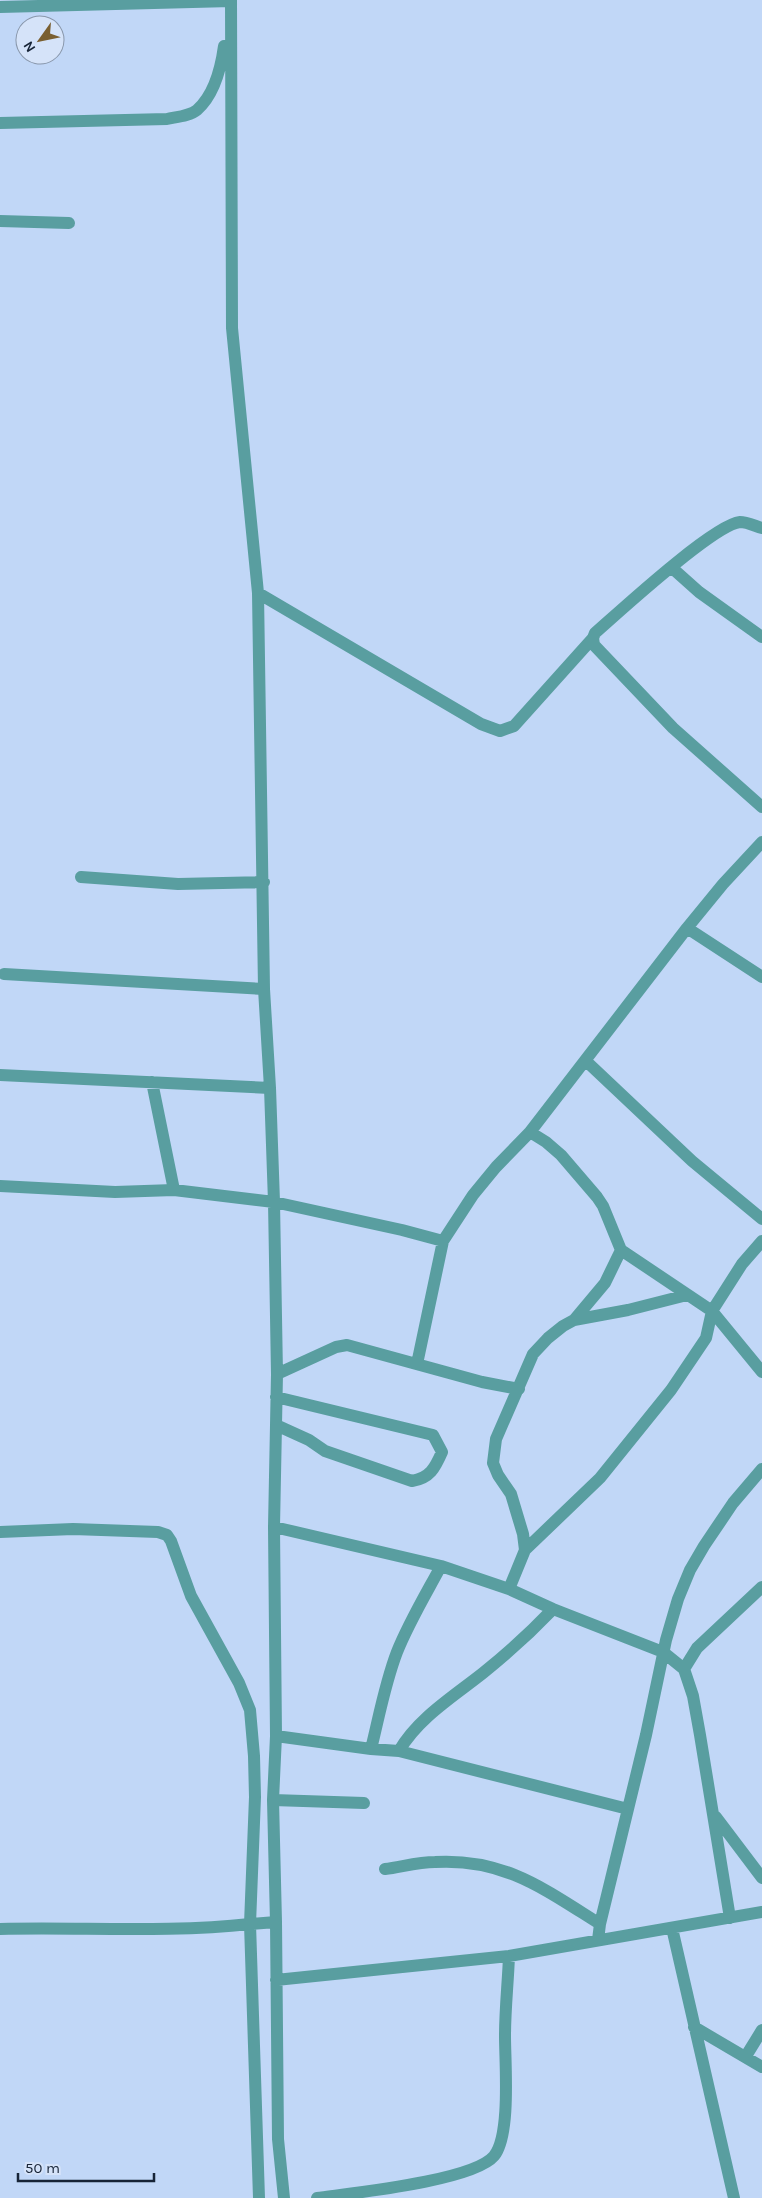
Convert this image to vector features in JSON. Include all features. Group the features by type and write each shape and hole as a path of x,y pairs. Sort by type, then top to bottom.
{"street":[{"path":"0,7 231,0"},
{"path":"0,123 167,119 197,110 220,72 231,0"},
{"path":"231,0 232,328 258,594 264,882 264,989 274,1202 277,1374 274,1526 276,1736 273,1800 278,2139 284,2198"},
{"path":"0,222 68,223"},
{"path":"258,594 480,724 500,731 514,726 593,638 594,633 671,567 731,525 745,522 762,528"},
{"path":"671,567 699,592 762,637"},
{"path":"593,638 594,644 673,728 762,806"},
{"path":"417,1364 443,1241 473,1195 530,1132 687,928 723,884 762,842"},
{"path":"81,877 170,884 264,882"},
{"path":"687,928 762,977"},
{"path":"4,974 264,989"},
{"path":"586,1061 692,1161 762,1219"},
{"path":"0,1075 270,1088"},
{"path":"152,1082 174,1190"},
{"path":"530,1132 546,1142 566,1159 597,1197 603,1206 621,1250 712,1310 762,1372"},
{"path":"0,1186 115,1192 174,1190 274,1202 383,1225 443,1241"},
{"path":"509,1588 525,1550 600,1478 672,1390 706,1338 712,1310 742,1264 762,1241"},
{"path":"574,1320 605,1283 621,1250"},
{"path":"525,1550 523,1534 511,1494 498,1475 493,1463 496,1439 533,1354 548,1338 574,1320 628,1310 688,1295"},
{"path":"277,1374 341,1345 482,1382 519,1389"},
{"path":"276,1397 433,1435 442,1452 431,1473 421,1480 412,1481 325,1450 309,1440 276,1425"},
{"path":"598,1940 600,1924 663,1652 678,1599 690,1570 704,1546 733,1503 762,1469"},
{"path":"274,1526 441,1566 509,1588 553,1609 663,1652 684,1669 693,1696 715,1815 730,1918"},
{"path":"0,1532 73,1529 158,1532 167,1535 171,1541 191,1596 239,1683 250,1710 254,1756 250,1924 259,2198"},
{"path":"371,1749 397,1652 406,1631 441,1566"},
{"path":"684,1669 697,1648 762,1587"},
{"path":"399,1751 407,1738 420,1724 511,1650 553,1609"},
{"path":"276,1736 399,1751 628,1809"},
{"path":"273,1800 364,1803"},
{"path":"715,1815 762,1878"},
{"path":"385,1869 434,1862 470,1862 496,1867 538,1885 600,1924"},
{"path":"276,1980 509,1956 762,1912"},
{"path":"0,1929 174,1930 276,1922"},
{"path":"672,1928 734,2198"},
{"path":"317,2198 403,2186 465,2171 480,2166 493,2158 500,2147 505,2103 505,2035 509,1956"},
{"path":"694,2027 762,2067"},
{"path":"746,2056 762,2030"}]}
